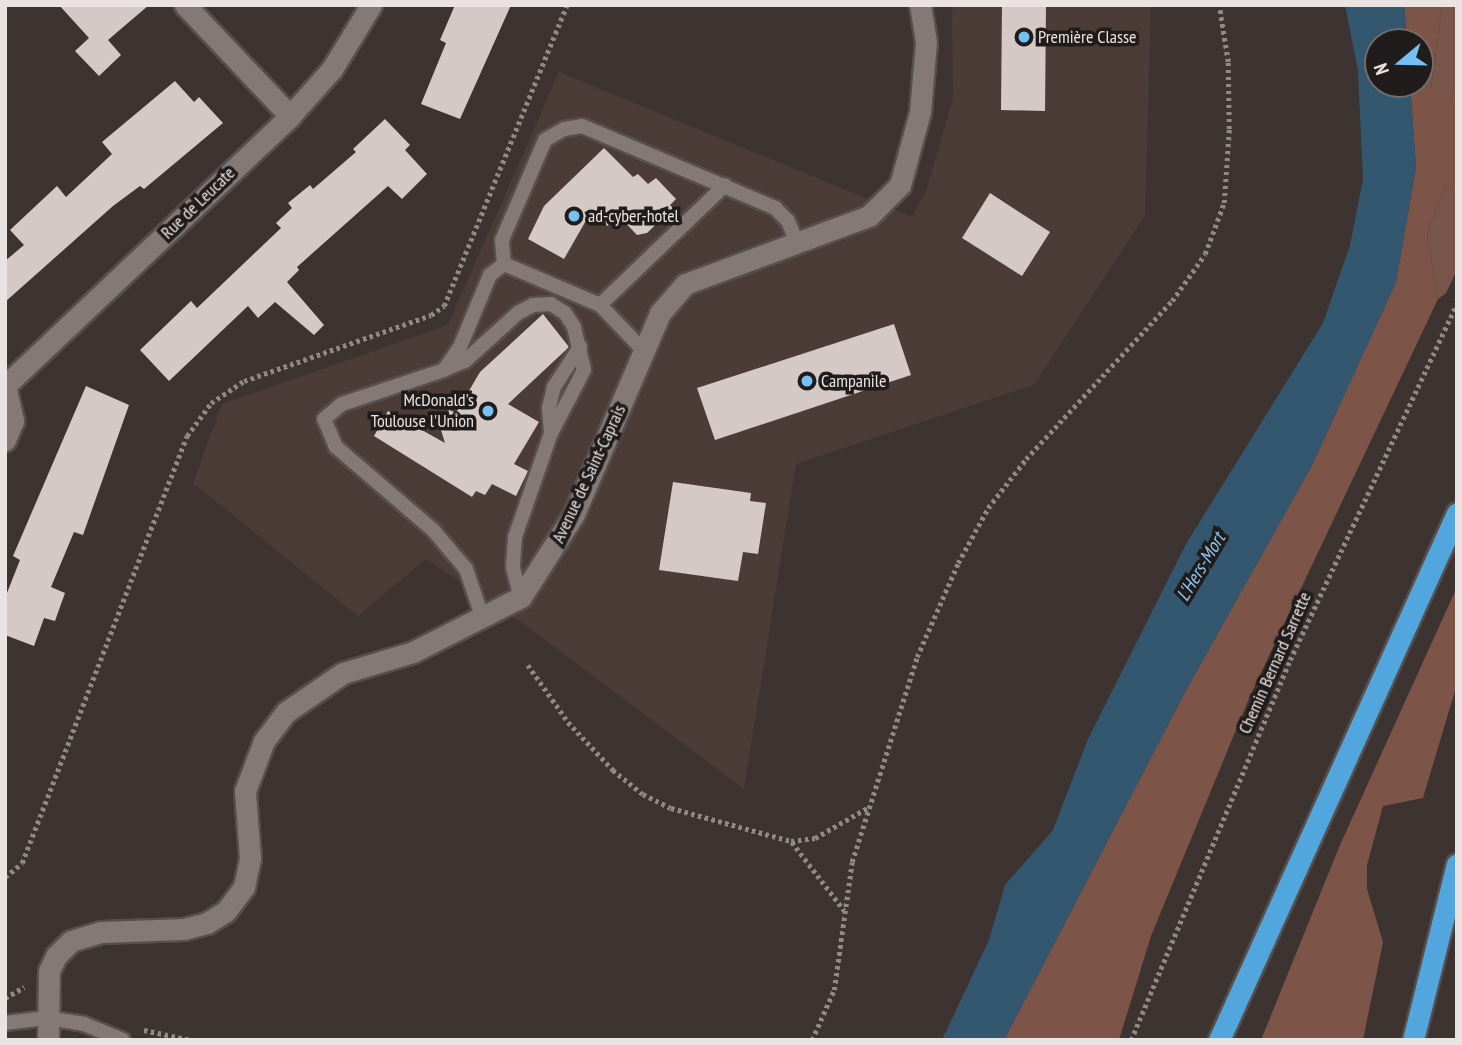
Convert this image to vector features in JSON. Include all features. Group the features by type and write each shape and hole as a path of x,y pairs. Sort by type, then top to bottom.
{"highway":[{"path":"1219,1040 1457,513"},
{"path":"1413,1040 1457,864"}],"street":[{"path":"185,5 290,116"},
{"name":"Rue de Leucate","path":"6,385 290,116 332,69 371,5"},
{"name":"Avenue de Saint-Caprais","path":"522,597 574,514 660,313 685,284 869,216 900,185 920,112 926,42 920,5"},
{"path":"5,440 13,421 6,385"},
{"path":"48,1040 49,971 71,941 101,932 184,929 207,923 226,911 244,887 250,858 244,791 264,741 286,712 343,673 413,652 522,597"}],"lane":[{"path":"503,264 502,240 545,140 564,129 582,126 775,208 788,221 796,241"},
{"path":"600,305 725,185"},
{"path":"503,264 600,305 644,351"},
{"path":"444,370 460,347 490,275 503,264"},
{"path":"482,616 466,569 433,530 336,447 324,419 342,404 465,361 518,313 533,305 551,304 565,313 580,347 584,370 551,433 515,537 513,568 522,597"},
{"path":"551,433 549,408 554,387 580,347"},
{"path":"5,1023 47,1018 84,1024 123,1040"}],"path":[{"path":"5,877 22,863 187,436 211,403 244,381 431,315 444,306 567,5"},
{"path":"812,1040 834,989 852,862 917,657 958,563 988,508 1026,458 1172,302 1205,254 1224,203 1229,130 1228,62 1219,5"},
{"name":"Chemin Bernard Sarrette","path":"1131,1040 1290,660 1457,303"},
{"path":"528,665 568,723 643,794 694,817 791,841 815,838 869,807"},
{"path":"791,841 844,911"}],"shaded area":[{"path":"952,5 1151,5 1145,215 1034,385 796,464 744,789 528,627 426,559 358,616 193,483 222,404 448,325 559,72 912,217 926,191 953,99"},
{"path":"1404,5 1442,5 1434,66 1434,28 1406,28"},
{"path":"1442,5 1457,5 1457,103 1452,91 1434,90 1434,67"},
{"path":"1434,89 1452,91 1457,103 1457,184 1444,189 1427,233 1438,299 1250,696 1151,936 1119,1040 1004,1040 1186,690 1312,465 1396,282 1416,167 1411,98 1434,98"},
{"path":"1457,184 1457,270 1446,293 1438,299 1427,233 1444,189"},
{"path":"1457,587 1457,684 1423,798 1383,806 1367,865 1367,889 1383,942 1363,1040 1261,1040 1340,845"}],"water":[{"name":"L'Hers-Mort","path":"1345,5 1404,5 1406,28 1364,28 1364,98 1411,98 1416,167 1396,282 1312,465 1186,690 1004,1040 942,1040 989,940 1005,885 1053,830 1088,739 1186,544 1323,323 1350,245 1363,179 1358,71"}],"building":[{"path":"59,5 149,5 108,40 121,55 99,76 75,51 89,38"},
{"path":"455,5 511,5 460,119 421,104 446,43 440,40"},
{"name":"Première Classe","path":"1002,5 1046,5 1045,111 1001,110"},
{"path":"175,81 194,102 199,97 223,123 144,189 140,186 113,206 5,302 5,261 24,245 10,230 57,186 66,197 112,154 102,142"},
{"path":"385,119 410,145 405,150 427,174 402,199 388,186 297,267 299,270 287,282 324,325 314,335 275,302 258,318 248,306 169,381 140,350 191,301 197,308 281,228 276,223 292,208 288,203 310,185 313,189 356,152 353,149"},
{"path":"604,148 633,177 638,174 648,184 656,178 676,199 670,205 673,208 647,233 637,235 619,216 607,226 592,210 564,259 528,239 544,206"},
{"path":"990,193 1050,232 1022,276 962,238"},
{"name":"McDonald's Toulouse l'Union","path":"543,314 569,347 508,404 539,422 514,464 528,471 516,496 492,484 485,495 476,491 472,497 374,436 388,411 445,443 440,427 449,410 456,413 480,372"},
{"name":"Campanile","path":"894,324 911,375 715,440 697,388"},
{"path":"86,386 129,405 83,535 74,532 51,587 65,593 55,621 44,618 34,646 5,635 5,598 20,560 13,556"},
{"path":"673,482 751,493 750,501 766,503 758,554 743,552 738,581 659,570"}],"place":[{"name":"Première Classe","path":"1024,37"},
{"name":"ad-cyber-hotel","path":"574,216"},
{"name":"Campanile","path":"807,381"},
{"name":"McDonald's Toulouse l'Union","path":"488,411"}]}
